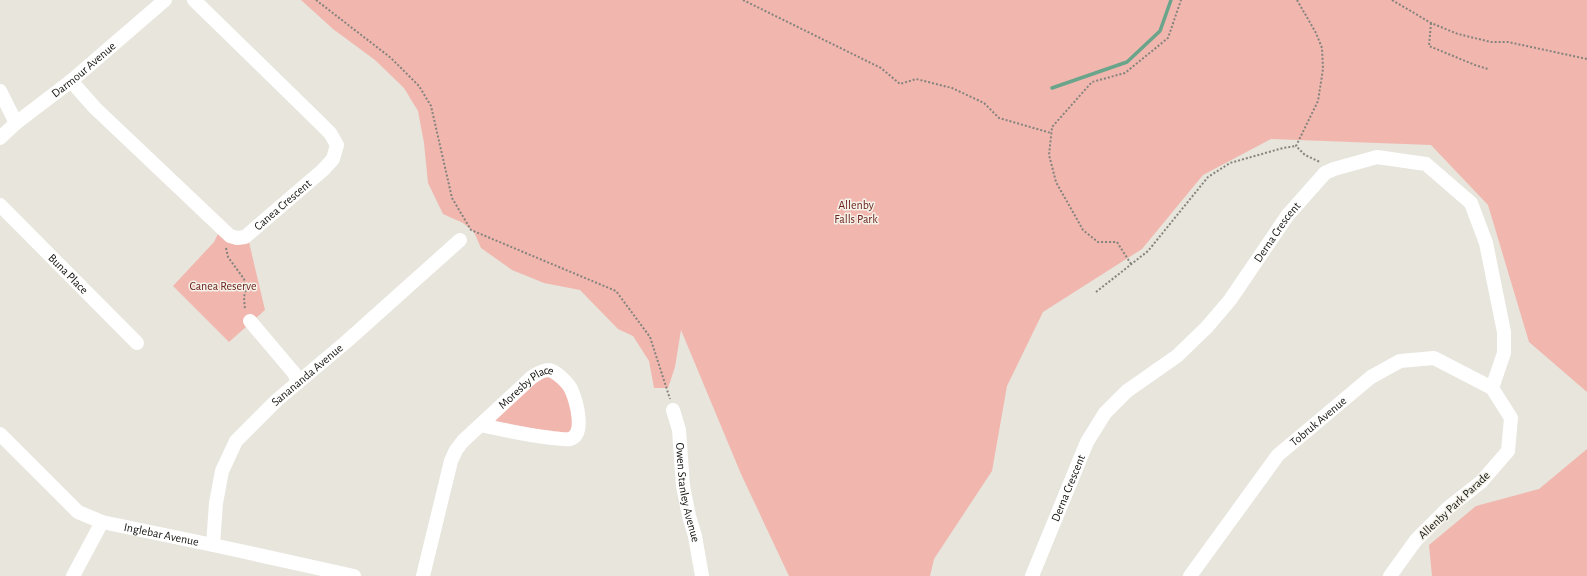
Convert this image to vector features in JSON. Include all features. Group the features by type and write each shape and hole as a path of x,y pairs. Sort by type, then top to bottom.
{"street":[{"name":"Darmour Avenue","path":"0,138 16,123 71,81 165,0"},
{"name":"Canea Crescent","path":"71,81 95,108 230,236 237,238 245,237 322,170 333,158 337,145 330,133 320,122 194,0"},
{"path":"0,90 16,123"},
{"name":"Derna Crescent","path":"1032,576 1087,442 1106,413 1127,391 1177,356 1207,326 1230,300 1287,216 1325,173 1334,169 1377,157 1426,164 1471,203 1486,243 1504,332 1504,353 1492,388"},
{"name":"Buna Place","path":"0,205 137,343"},
{"name":"Sanananda Avenue","path":"213,544 216,503 222,471 236,441 277,400 346,342 460,240"},
{"path":"250,321 294,373 298,382"},
{"name":"Tobruk Avenue","path":"1190,576 1278,455 1371,377 1400,361 1434,358 1492,388"},
{"name":"Moresby Place","path":"424,576 451,461 456,450 463,441 532,377 549,370 558,375 571,388 575,398 579,421 578,433 573,438 568,439 540,437 480,426"},
{"name":"Allenby Park Parade","path":"1390,576 1416,540 1448,508 1481,482 1508,451 1511,418 1492,388"},
{"name":"Owen Stanley Avenue","path":"673,410 679,430 683,486 698,550 702,576"},
{"name":"Inglebar Avenue","path":"0,434 78,512 102,522 213,544 354,576"},
{"path":"73,576 102,522"}],"path":[{"path":"316,0 391,58 419,86 431,106 452,198 471,230 616,291 650,337 673,410"},
{"path":"744,0 881,68 900,84 916,79 952,88 984,103 999,118 1051,133"},
{"path":"1131,264 1116,242 1098,242 1084,230 1056,182 1048,155 1052,127 1092,82 1125,73 1168,38 1181,0"},
{"path":"1296,146 1318,101 1323,69 1322,48 1316,33 1297,0"},
{"path":"1392,0 1431,23 1458,34 1491,42 1508,42 1587,59"},
{"path":"1431,23 1430,46 1488,69"},
{"path":"1296,146 1305,155 1334,169"},
{"path":"1096,292 1148,251 1208,178 1230,163 1283,148 1296,146"},
{"path":"223,229 228,257 244,279 246,289 244,297 246,312 250,321"}],"green space":[{"name":"Allenby Falls Park","path":"301,0 1587,0 1587,392 1529,342 1488,205 1431,145 1271,139 1203,175 1142,249 1043,312 1007,386 992,471 934,559 930,576 789,576 741,474 681,330 675,367 668,388 654,388 649,361 633,336 618,329 580,290 544,283 512,270 481,248 474,232 463,223 443,214 428,183 424,143 418,111 404,88 375,60 333,29"},
{"name":"Canea Reserve","path":"218,234 248,238 265,310 229,342 173,286 214,242"},
{"path":"546,376 554,380 565,391 571,406 574,431 565,435 496,421 496,417 537,381"},
{"path":"1587,449 1587,576 1432,576 1429,545 1476,506 1539,489"}],"waterway":[{"path":"1052,88 1127,62 1160,31 1171,0"}]}
